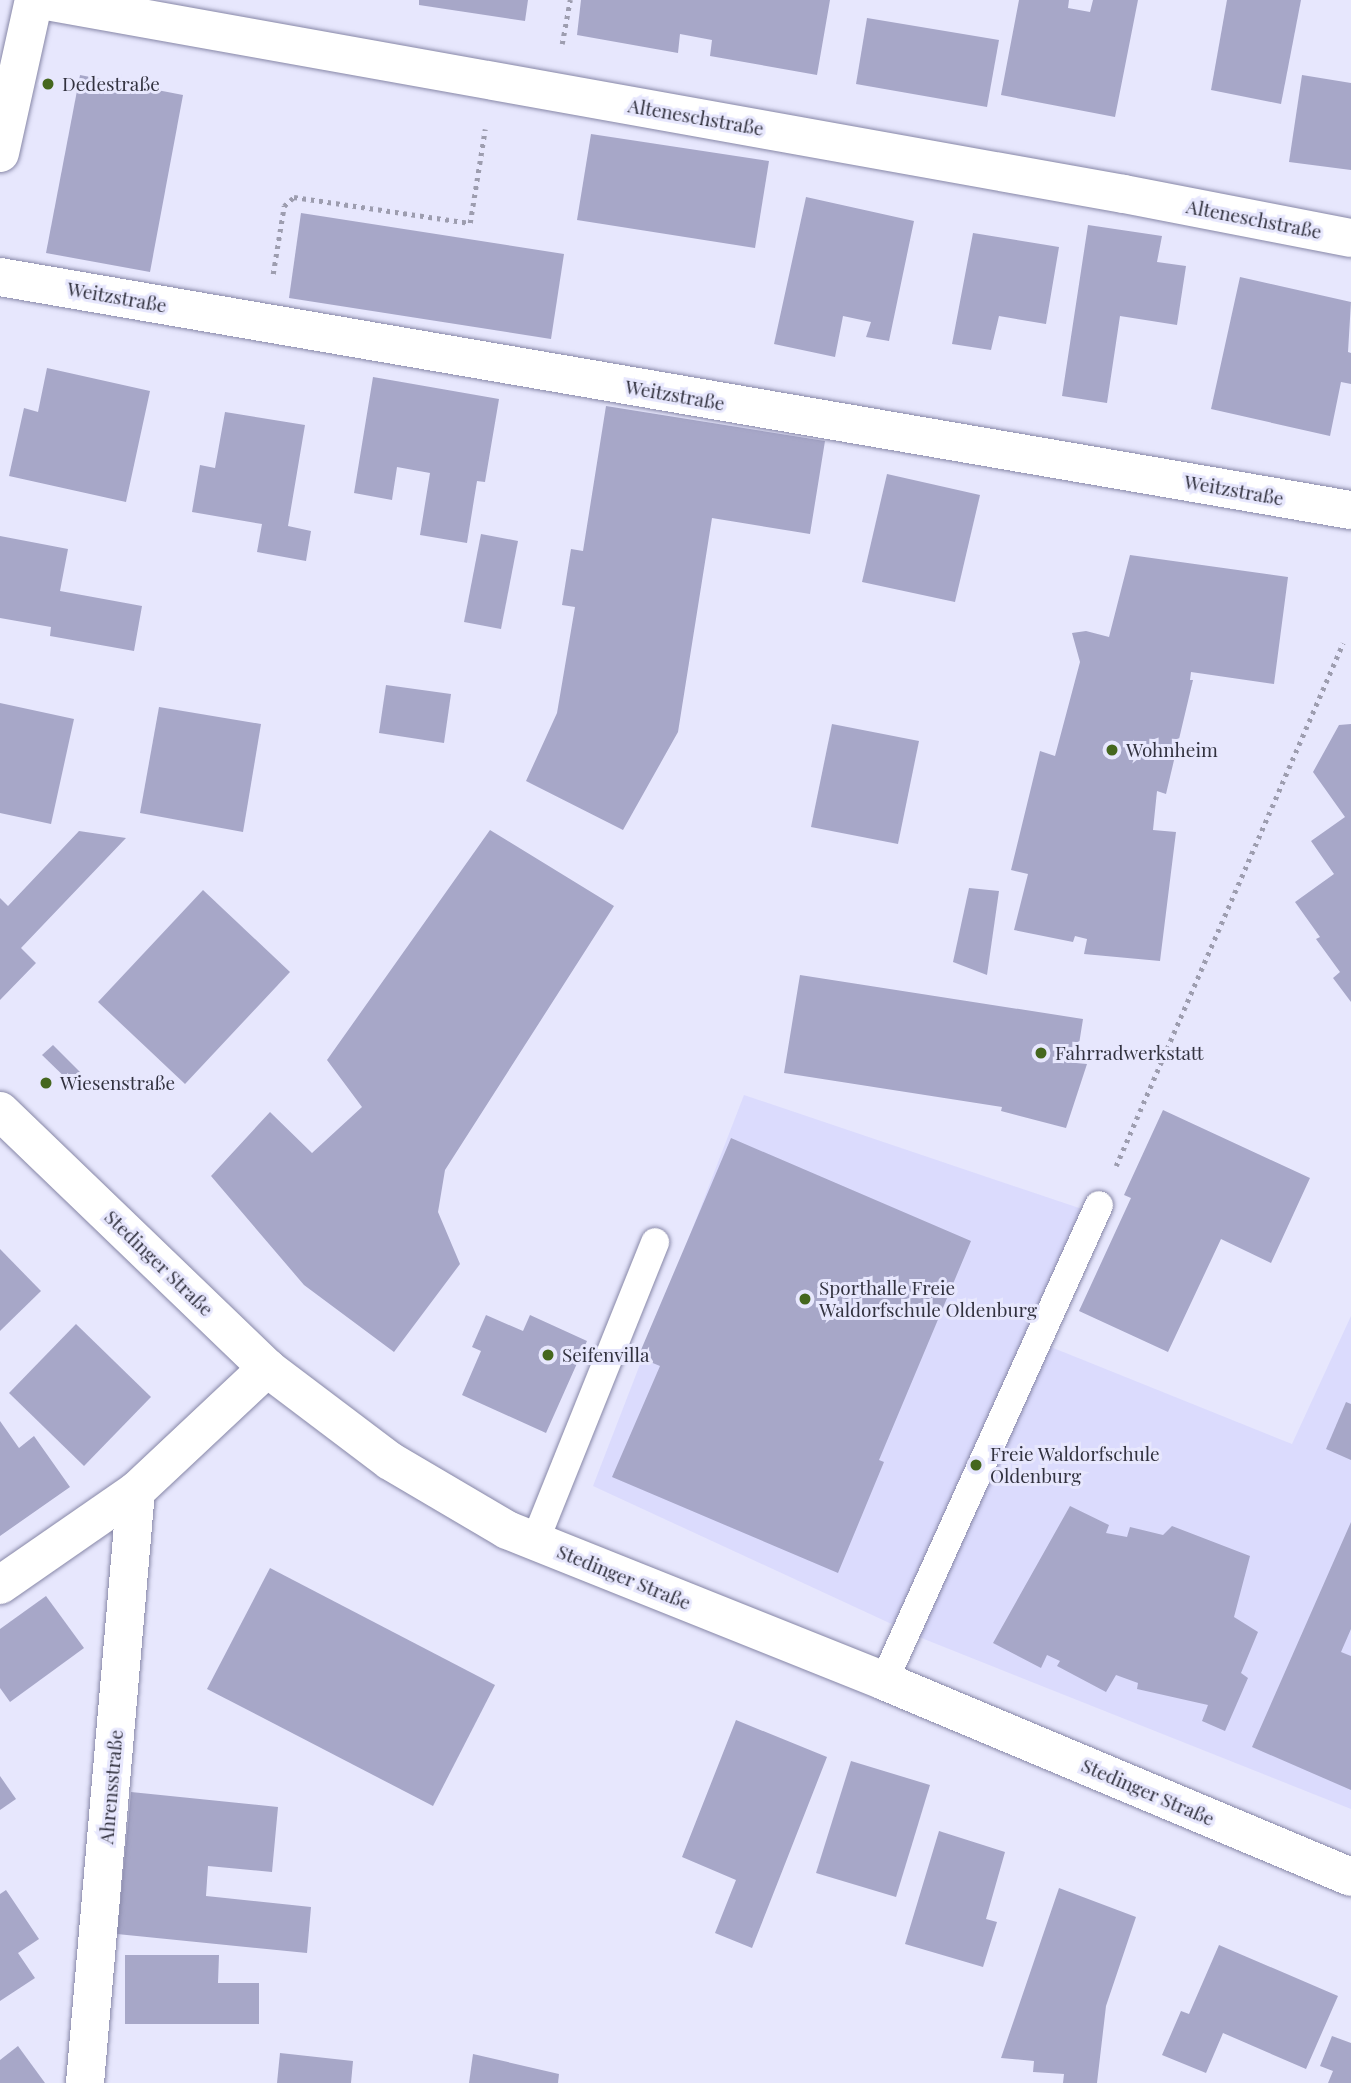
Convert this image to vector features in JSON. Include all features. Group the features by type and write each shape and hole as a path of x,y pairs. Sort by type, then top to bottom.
{"street":[{"path":"0,153 34,0"},
{"name":"Alteneschstraße","path":"41,0 1124,194 1351,238"},
{"name":"Weitzstraße","path":"0,277 1351,510"},
{"name":"Stedinger Straße","path":"0,1111 267,1368 390,1461 507,1530 884,1681 1351,1877"},
{"path":"0,1585 136,1491 267,1368"},
{"name":"Ahrensstraße","path":"85,2083 136,1491"}],"lane":[{"path":"884,1681 1099,1205"},
{"path":"535,1541 655,1242"}],"path":[{"path":"265,323 284,206 294,197 470,223 493,81"},
{"path":"1099,1205 1343,643"}],"shaded area":[{"name":"Freie Waldorfschule Oldenburg","path":"744,1095 1094,1213 1031,1339 1292,1444 1351,1316 1351,1809 924,1639 593,1486"}],"building":[{"path":"419,0 528,0 525,21 419,5"},
{"path":"581,0 830,0 817,75 710,56 712,40 680,34 678,53 577,35"},
{"path":"1019,0 1069,0 1068,8 1090,12 1093,0 1138,0 1115,117 1001,95"},
{"path":"1227,0 1301,0 1281,104 1211,90"},
{"path":"867,18 999,40 987,107 856,84"},
{"path":"80,75 183,95 150,272 46,253"},
{"path":"1302,75 1351,83 1351,170 1289,162"},
{"path":"591,134 769,161 755,248 577,220"},
{"path":"806,197 914,221 889,341 866,337 871,322 843,316 835,357 774,344"},
{"path":"301,213 564,254 551,339 289,298"},
{"path":"1088,225 1162,236 1157,262 1186,266 1177,325 1120,316 1107,403 1062,396"},
{"path":"973,233 1059,247 1046,324 999,316 991,350 952,344"},
{"path":"1240,277 1351,302 1348,352 1351,353 1351,384 1341,382 1330,436 1211,409"},
{"path":"47,368 150,391 126,502 9,476 24,408 38,412"},
{"path":"373,377 499,399 485,482 477,481 467,543 420,535 430,473 397,467 392,500 354,493"},
{"path":"606,406 825,441 810,534 712,518 678,732 623,830 526,781 557,713 575,607 562,605 571,549 583,551"},
{"path":"225,412 305,425 288,526 311,531 306,561 257,552 262,524 192,512 200,465 215,468"},
{"path":"887,474 980,495 955,602 862,582"},
{"path":"481,534 518,541 501,629 464,622"},
{"path":"0,536 68,549 60,591 142,606 134,651 50,636 51,627 0,618"},
{"path":"1130,555 1288,577 1274,684 1191,672 1190,680 1193,680 1166,794 1157,791 1153,830 1176,832 1160,961 1084,954 1087,939 1075,936 1073,942 1014,930 1028,874 1011,870 1040,751 1055,756 1080,662 1072,633 1086,631 1109,637"},
{"path":"386,685 451,694 444,743 379,733"},
{"path":"0,703 74,719 51,824 0,813"},
{"path":"159,707 261,724 243,832 140,813"},
{"path":"832,724 919,741 898,844 811,827"},
{"path":"1351,724 1351,1002 1333,978 1340,972 1316,939 1320,937 1295,902 1334,874 1311,841 1345,817 1313,772 1339,725"},
{"path":"490,830 614,906 445,1170 438,1212 460,1264 394,1352 304,1285 211,1176 270,1112 312,1153 362,1107 327,1060"},
{"path":"79,831 126,838 21,948 36,963 0,1000 0,898 8,906"},
{"path":"969,888 999,891 987,975 953,962"},
{"path":"203,890 290,972 185,1084 98,1002"},
{"path":"800,975 1083,1019 1076,1063 1087,1064 1066,1128 1001,1111 1002,1107 784,1073"},
{"path":"53,1045 83,1075 73,1085 42,1055"},
{"path":"1163,1110 1310,1178 1271,1263 1221,1239 1168,1352 1079,1311 1131,1198 1124,1195"},
{"name":"Sporthalle Freie Waldorfschule Oldenburg","path":"731,1138 971,1241 879,1460 884,1462 838,1573 612,1477 660,1366 638,1357"},
{"path":"0,1249 41,1291 0,1331"},
{"path":"486,1315 523,1331 530,1315 587,1341 546,1433 462,1395 481,1351 472,1347"},
{"path":"76,1324 151,1397 84,1466 9,1393"},
{"path":"1346,1402 1351,1404 1351,1460 1326,1449"},
{"path":"0,1421 19,1448 34,1436 70,1487 0,1536"},
{"path":"1070,1506 1109,1525 1106,1533 1127,1537 1130,1527 1163,1535 1172,1526 1250,1556 1234,1617 1258,1632 1241,1673 1248,1678 1225,1731 1202,1721 1208,1705 1137,1689 1138,1683 1116,1675 1106,1692 1057,1666 1060,1661 1047,1655 1041,1668 993,1643"},
{"path":"1351,1522 1351,1629 1341,1652 1351,1656 1351,1790 1252,1747"},
{"path":"270,1568 495,1685 433,1806 207,1689"},
{"path":"46,1596 84,1648 10,1702 0,1688 0,1629"},
{"path":"736,1720 827,1757 752,1948 715,1933 736,1880 682,1857"},
{"path":"851,1761 930,1785 896,1897 816,1873"},
{"path":"0,1776 16,1799 0,1810"},
{"path":"131,1792 278,1807 272,1872 208,1866 206,1896 311,1907 307,1953 117,1934"},
{"path":"939,1831 1005,1852 986,1919 997,1922 983,1967 905,1944"},
{"path":"1059,1888 1136,1917 1106,2006 1097,2083 1063,2083 1064,2074 1033,2072 1034,2061 1001,2058"},
{"path":"6,1890 39,1939 18,1953 35,1978 0,2001 0,1894"},
{"path":"1219,1945 1338,1996 1306,2069 1223,2033 1206,2073 1162,2055 1181,2011 1189,2014"},
{"path":"125,1955 219,1955 218,1983 259,1983 259,2024 125,2024"},
{"path":"1332,2036 1351,2043 1351,2083 1328,2083 1333,2071 1320,2066"},
{"path":"18,2046 45,2083 0,2083 0,2060"},
{"path":"280,2053 353,2061 351,2083 277,2083"},
{"path":"473,2054 559,2074 558,2083 469,2083"}],"place":[{"name":"Dedestraße","path":"48,84"},
{"name":"Wohnheim","path":"1112,750"},
{"name":"Fahrradwerkstatt","path":"1041,1053"},
{"name":"Wiesenstraße","path":"46,1083"},
{"name":"Sporthalle Freie Waldorfschule Oldenburg","path":"805,1299"},
{"name":"Seifenvilla","path":"548,1355"},
{"name":"Freie Waldorfschule Oldenburg","path":"976,1465"}]}
